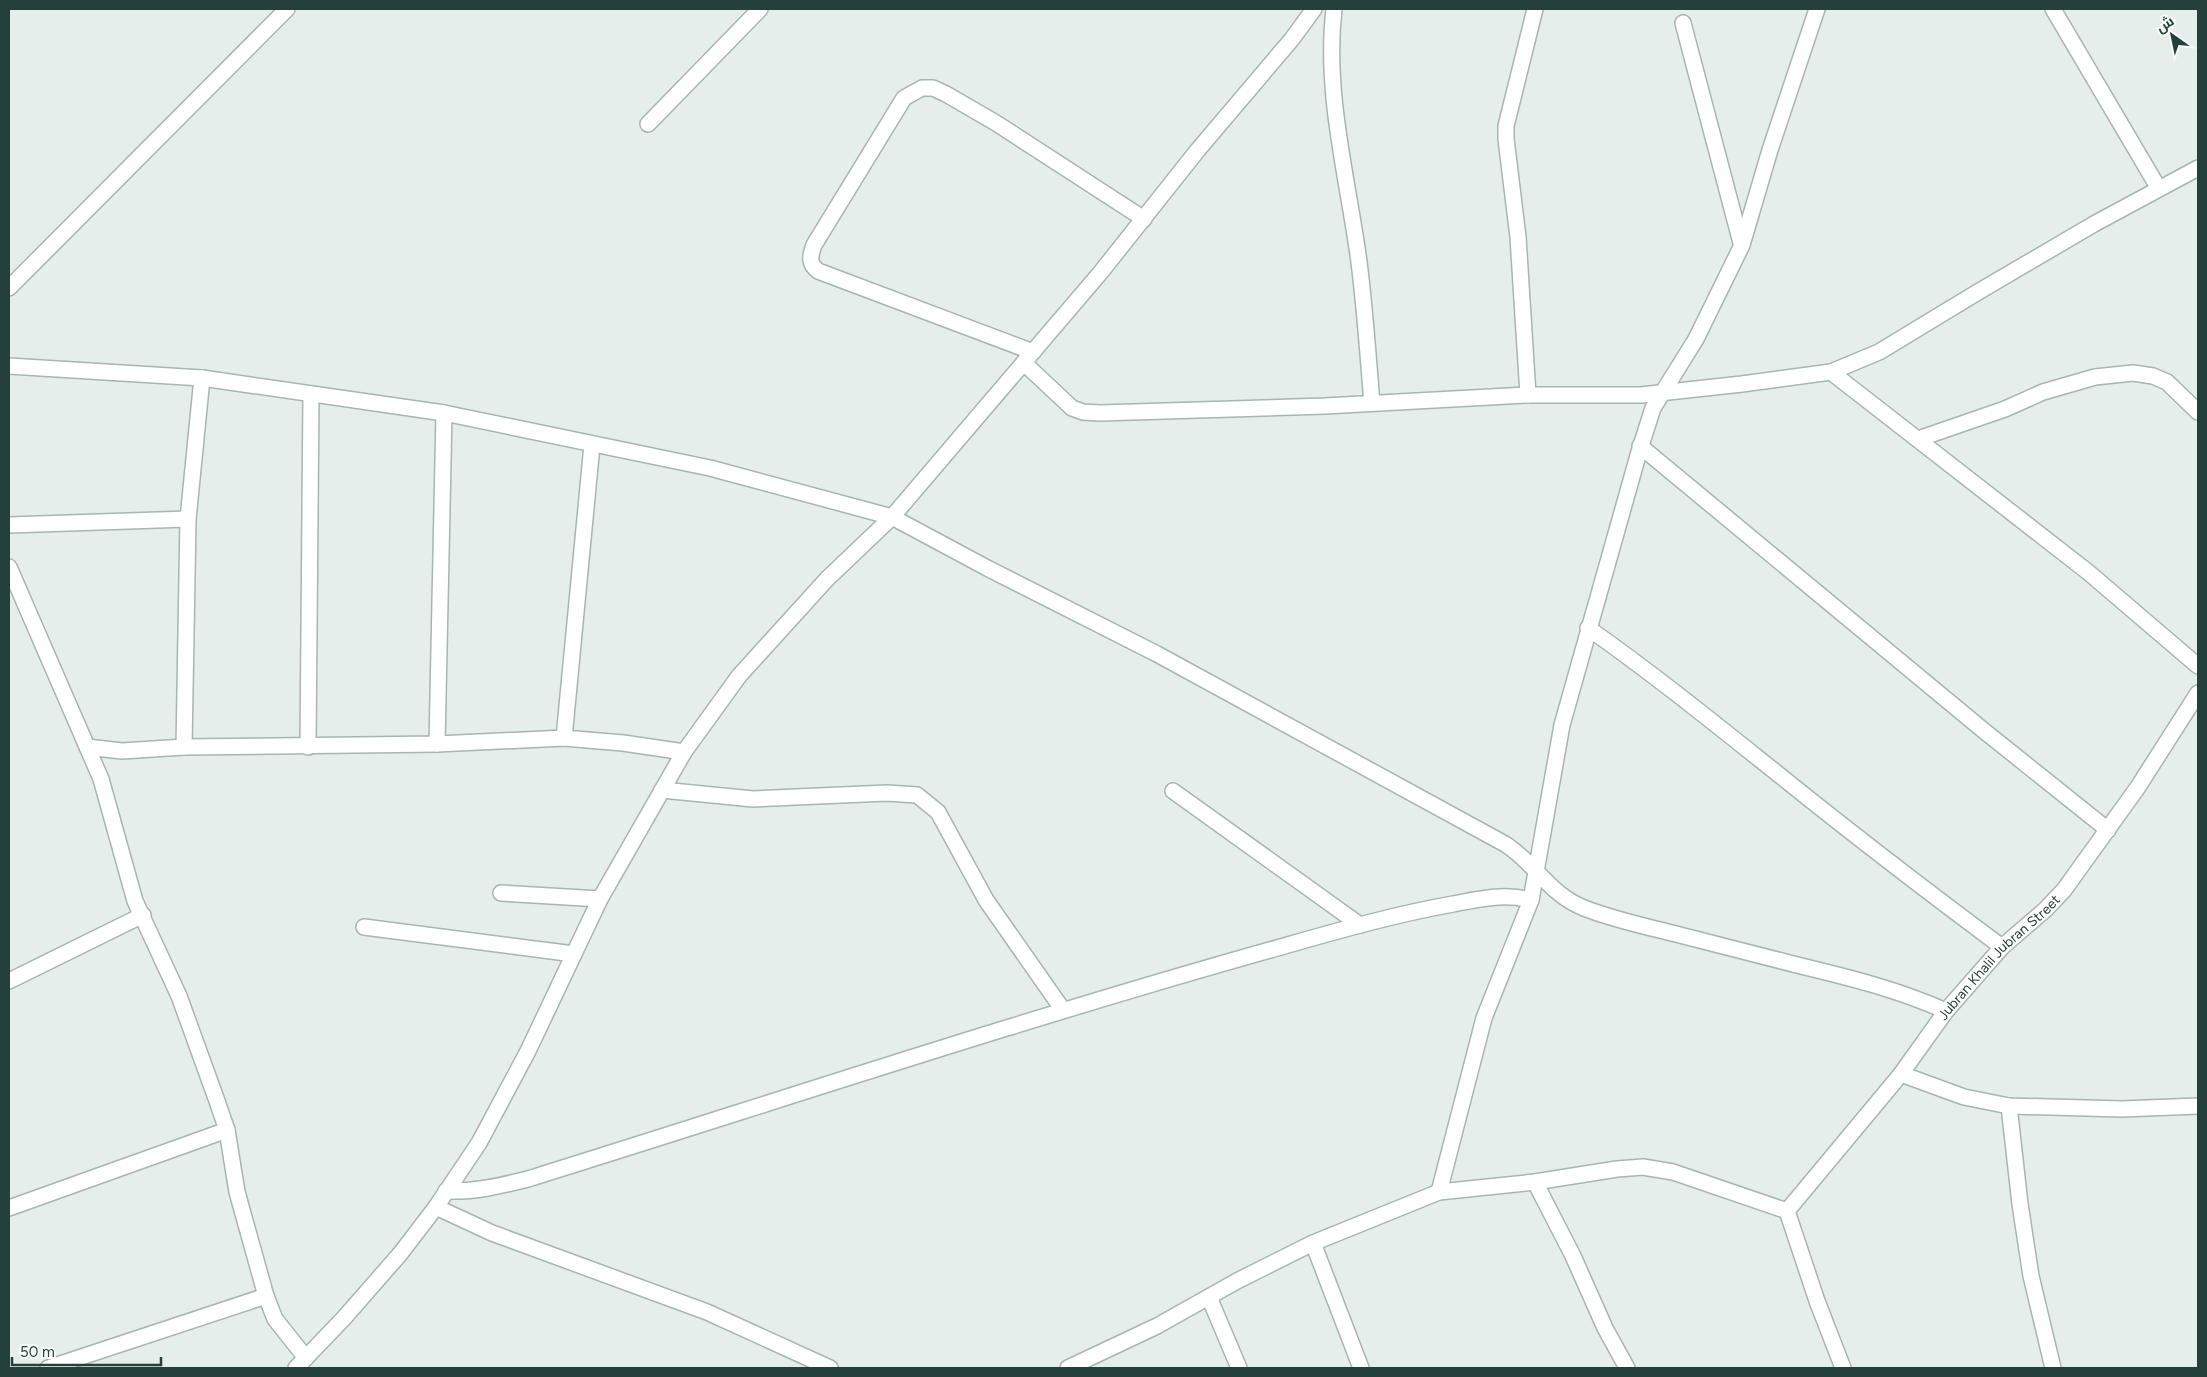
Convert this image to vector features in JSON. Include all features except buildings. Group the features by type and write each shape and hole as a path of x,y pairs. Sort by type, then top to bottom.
{"street":[{"path":"9,288 287,9"},
{"path":"648,124 760,9"},
{"path":"11,580 102,779 135,901 179,996 227,1130 237,1192 266,1296 275,1318 301,1363 344,1318 400,1254 436,1207 483,1134 528,1051 600,899 684,752 740,676 827,579 892,517 1144,219 1197,151 1292,39 1314,9"},
{"path":"1334,9 1331,34 1332,71 1359,263 1372,403"},
{"path":"1528,395 1518,237 1506,126 1535,9"},
{"path":"1439,1192 1484,1018 1531,900 1562,725 1640,446 1653,408 1696,339 1742,245 1770,150 1817,9"},
{"path":"2053,9 2159,189"},
{"path":"1683,23 1742,245"},
{"path":"1144,219 996,123 946,94 933,88 922,88 904,98 814,244 810,255 813,267 818,271 1028,357 1063,402 1083,412 1372,403 1528,395 1663,393 1831,372 1879,352 1978,292 2198,168"},
{"path":"9,366 202,378 444,413 710,468 892,517 989,569 1158,654 1506,844 1525,858 1537,874 1555,892 1583,908 1630,922 1876,984 1946,1011"},
{"path":"1831,372 2095,577 2198,666"},
{"path":"1918,439 2006,409 2043,392 2095,377 2133,373 2153,376 2167,382 2198,412"},
{"path":"184,747 188,519 202,378"},
{"path":"308,747 311,394"},
{"path":"437,744 444,413"},
{"path":"564,738 592,445"},
{"path":"1640,446 1983,730 2108,830"},
{"path":"9,524 188,519"},
{"path":"1588,628 1640,664 1700,710 1924,889 2002,947"},
{"name":"Jubran Khalil Jubran Street","path":"1787,1211 1900,1074 1946,1011 2002,947 2045,910 2064,890 2138,787 2198,693"},
{"path":"87,747 122,751 184,747 437,744 564,738 623,743 684,752"},
{"path":"662,790 752,799 888,793 917,795 938,812 986,900 1063,1010"},
{"path":"1173,791 1360,925"},
{"path":"501,893 600,899"},
{"path":"446,1191 465,1192 497,1187 528,1179 1063,1010 1360,925 1418,910 1498,896 1518,896 1531,900"},
{"path":"9,981 143,915"},
{"path":"364,928 574,954"},
{"path":"1900,1074 1964,1097 2009,1106 2122,1109 2198,1106"},
{"path":"2009,1106 2020,1204 2030,1267 2053,1368"},
{"path":"9,1208 227,1130"},
{"path":"1068,1368 1157,1326 1314,1243 1439,1192 1535,1182 1617,1169 1643,1167 1673,1172 1787,1211 1817,1301 1843,1368"},
{"path":"1535,1182 1627,1368"},
{"path":"436,1207 492,1233 707,1312 830,1368"},
{"path":"1314,1243 1361,1368"},
{"path":"48,1368 266,1296"},
{"path":"1209,1297 1238,1368"}]}
